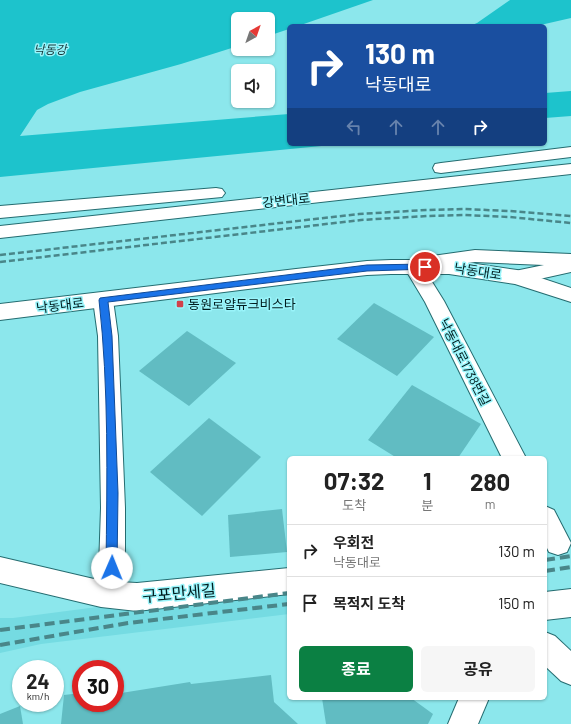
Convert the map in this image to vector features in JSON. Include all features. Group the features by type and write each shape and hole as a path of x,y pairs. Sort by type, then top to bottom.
{"main road":[{"name":"강변대로","path":"0,212 293,186 571,152"},
{"name":"강변대로","path":"0,232 571,169"},
{"name":"낙동대로","path":"0,312 367,268 392,267 450,267 517,277 571,295"}],"street":[{"path":"392,267 475,256 571,260"},
{"path":"517,277 571,266"},
{"name":"낙동대로1738번길","path":"413,267 434,301 513,456"},
{"path":"101,594 112,568 113,508 108,336 103,300"},
{"path":"547,522 558,543"},
{"name":"구포만세길","path":"0,570 101,594 137,597 287,581"},
{"path":"547,606 571,603"},
{"path":"547,648 571,671"},
{"path":"463,724 473,700"}],"shaded area":[{"path":"287,582 287,614 41,644 0,653 0,618 13,618"}],"water":[{"name":"낙동강","path":"0,0 373,0 304,24 287,24 287,30 275,34 275,12 231,12 231,48 181,64 80,92 48,104 37,110 20,136 287,114 287,146 321,146 0,177"},
{"path":"510,0 571,0 571,18 545,24 475,24"},
{"path":"571,91 571,116 547,118 547,93"}],"building":[{"path":"374,303 434,337 397,376 337,339"},
{"path":"187,331 236,363 189,406 139,371"},
{"path":"412,385 481,424 459,456 394,456 368,440"},
{"path":"209,418 261,457 202,516 150,472"},
{"path":"282,509 287,552 230,557 228,515"},
{"path":"271,675 274,702 298,724 61,724 62,712 64,712 64,695 72,694 72,712 124,712 124,693 190,682 191,684"},
{"path":"322,700 414,700 433,714 428,724 326,724"},
{"path":"12,709 12,712 21,712 23,724 0,724 0,714"}],"railway":[{"path":"0,255 359,214 463,209 571,216"},
{"path":"0,262 361,220 464,215 510,217 571,223"},
{"path":"547,560 571,556"},
{"path":"547,571 571,567"},
{"path":"0,630 287,593"},
{"path":"0,645 128,623 287,604"}],"place":[{"name":"동원로얄듀크비스타","path":"180,304"}],"route":[{"path":"112,568 113,508 108,336 103,300 367,268 425,267"}]}
